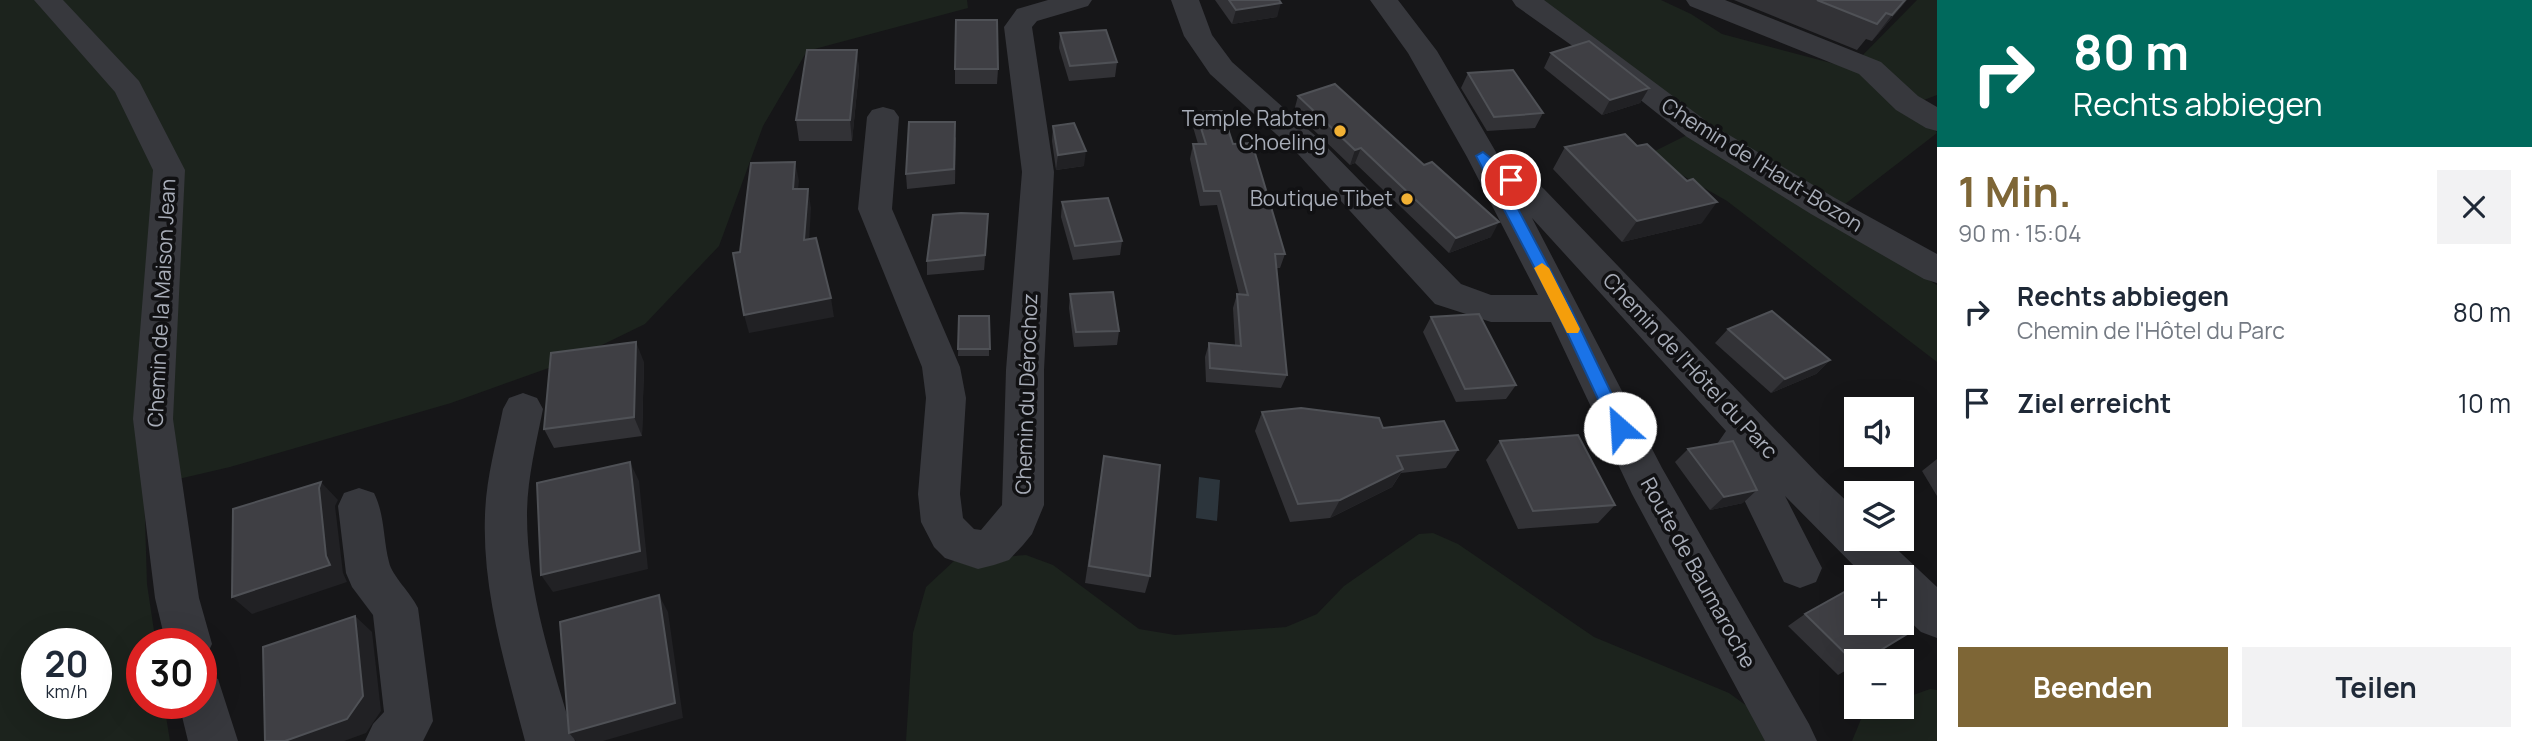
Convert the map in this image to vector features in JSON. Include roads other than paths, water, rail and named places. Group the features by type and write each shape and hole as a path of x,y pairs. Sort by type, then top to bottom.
{"street":[{"name":"Chemin de la Maison Jean","path":"48,0 128,88 169,170 153,419 175,585 185,628"},
{"name":"Chemin du Dérochoz","path":"883,117 875,209 941,367 944,388 939,494 942,522 949,534 960,544 978,550 994,546 1008,532 1017,522 1023,505 1026,370 1038,172 1018,27 1027,15 1077,0"},
{"path":"1185,0 1198,36 1221,68 1309,147 1448,294 1476,307 1508,311 1562,307"},
{"name":"Route de Baumaroche","path":"1384,0 1422,51 1483,156 1562,307 1647,481 1791,741"},
{"path":"1511,0 1556,44"},
{"name":"Chemin de l'Haut-Bozon","path":"1526,0 1698,130 1823,206 1937,270"},
{"path":"1700,0 1870,68 1907,103 1937,121"},
{"name":"Chemin de l'Hôtel du Parc","path":"1483,156 1532,197 1755,438 1883,565"},
{"path":"523,409 506,514 507,554 524,645 550,741"},
{"path":"1755,438 1737,444 1800,568"},
{"path":"359,506 368,573 395,608 409,722 390,741"},
{"path":"1914,595 1937,617"},
{"path":"207,719 213,741"}],"place":[{"name":"Temple Rabten Choeling","path":"1340,131"},
{"name":"Boutique Tibet","path":"1407,199"}]}
